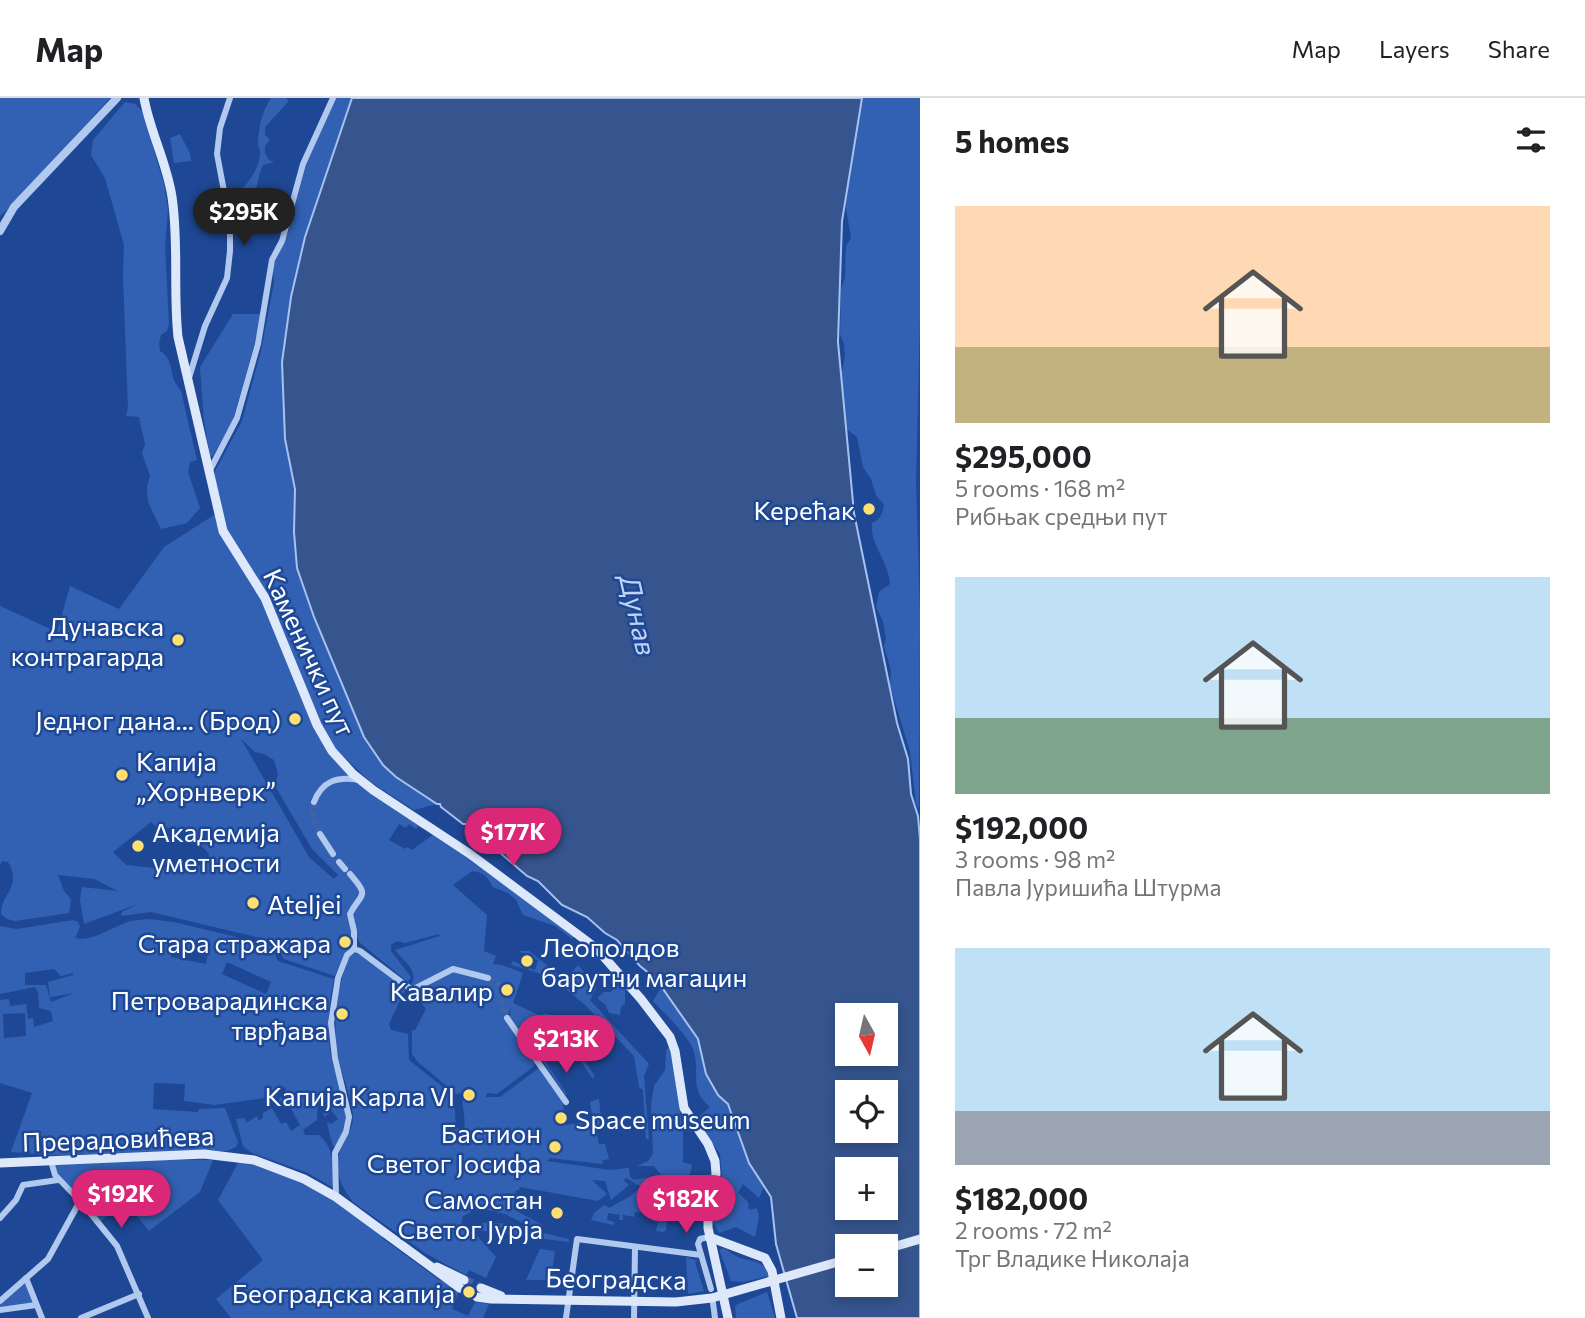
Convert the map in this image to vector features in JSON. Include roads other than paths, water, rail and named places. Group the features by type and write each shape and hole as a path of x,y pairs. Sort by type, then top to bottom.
{"main road":[{"name":"Каменички пут","path":"144,98 171,193 175,231 175,313 187,383 223,531 264,598 317,725 332,751 360,780 470,854 596,948 666,1030 675,1051 684,1108 708,1144 715,1161 716,1180 708,1211 709,1237 728,1318"},
{"name":"Прерадовићева","path":"0,1163 217,1154 254,1160 304,1180 336,1197 419,1258 462,1284"},
{"path":"709,1237 765,1258 772,1271 781,1318"},
{"path":"898,1245 920,1239"},
{"name":"Београдска","path":"479,1292 510,1298 676,1302 722,1295 835,1263"},
{"path":"717,1271 728,1286 746,1289"},
{"path":"728,1318 731,1302 746,1289"}],"street":[{"path":"0,231 14,207 117,98"},
{"path":"187,383 205,326 227,278 230,223 218,166 217,143 230,98"},
{"path":"208,473 237,418 258,344 272,260 282,241 303,164 333,98"},
{"path":"314,802 318,792 331,780 360,780"},
{"path":"320,834 333,854"},
{"path":"336,1197 335,1153 346,1132 349,1117 335,1058 331,1023 338,978 347,955 354,949 350,914 361,900 363,892 339,862"},
{"path":"354,949 412,990 453,969 488,978"},
{"path":"507,1018 566,1102"},
{"path":"51,1161 58,1180 80,1201 117,1246 149,1318"},
{"path":"0,1219 16,1200 23,1185 58,1180"},
{"path":"0,1301 48,1259 80,1201"},
{"path":"709,1237 698,1241 711,1289"},
{"path":"566,1318 577,1239 701,1255"},
{"path":"634,1318 635,1247"},
{"path":"26,1278 42,1318"},
{"path":"81,1318 139,1294"},
{"path":"713,1303 716,1318"},
{"path":"0,1310 36,1305"}],"water":[{"name":"Дунав","path":"352,98 862,98 842,221 838,342 854,513 897,723 908,759 911,794 918,816 920,839 920,1318 797,1318 776,1244 771,1197 749,1163 728,1104 718,1095 706,1074 698,1039 656,979 640,966 617,940 587,917 562,905 538,881 527,876 469,824 463,824 440,804 396,777 383,765 364,737 314,617 297,568 295,489 285,439 282,362 291,297 305,237"}],"tunnel":[{"path":"314,802 312,817 320,834"},
{"path":"488,978 499,985 507,1018"},
{"path":"464,1280 481,1288"},
{"path":"460,1288 477,1297"}],"place":[{"name":"Керећак","path":"869,509"},
{"name":"Дунавска контрагарда","path":"178,640"},
{"name":"Једног дана... (Брод)","path":"295,719"},
{"name":"Капија „Хорнверк”","path":"122,775"},
{"name":"Академија уметности","path":"138,846"},
{"name":"Ateljei","path":"253,903"},
{"name":"Стара стражара","path":"345,942"},
{"name":"Леополдов барутни магацин","path":"527,961"},
{"name":"Кавалир","path":"507,990"},
{"name":"Петроварадинска тврђава","path":"342,1014"},
{"name":"Капија Карла VI","path":"469,1095"},
{"name":"Space museum","path":"561,1118"},
{"name":"Бастион Светог Јосифа","path":"555,1147"},
{"name":"Самостан Светог Јурја","path":"557,1213"},
{"name":"Београдска капија","path":"469,1292"}]}
